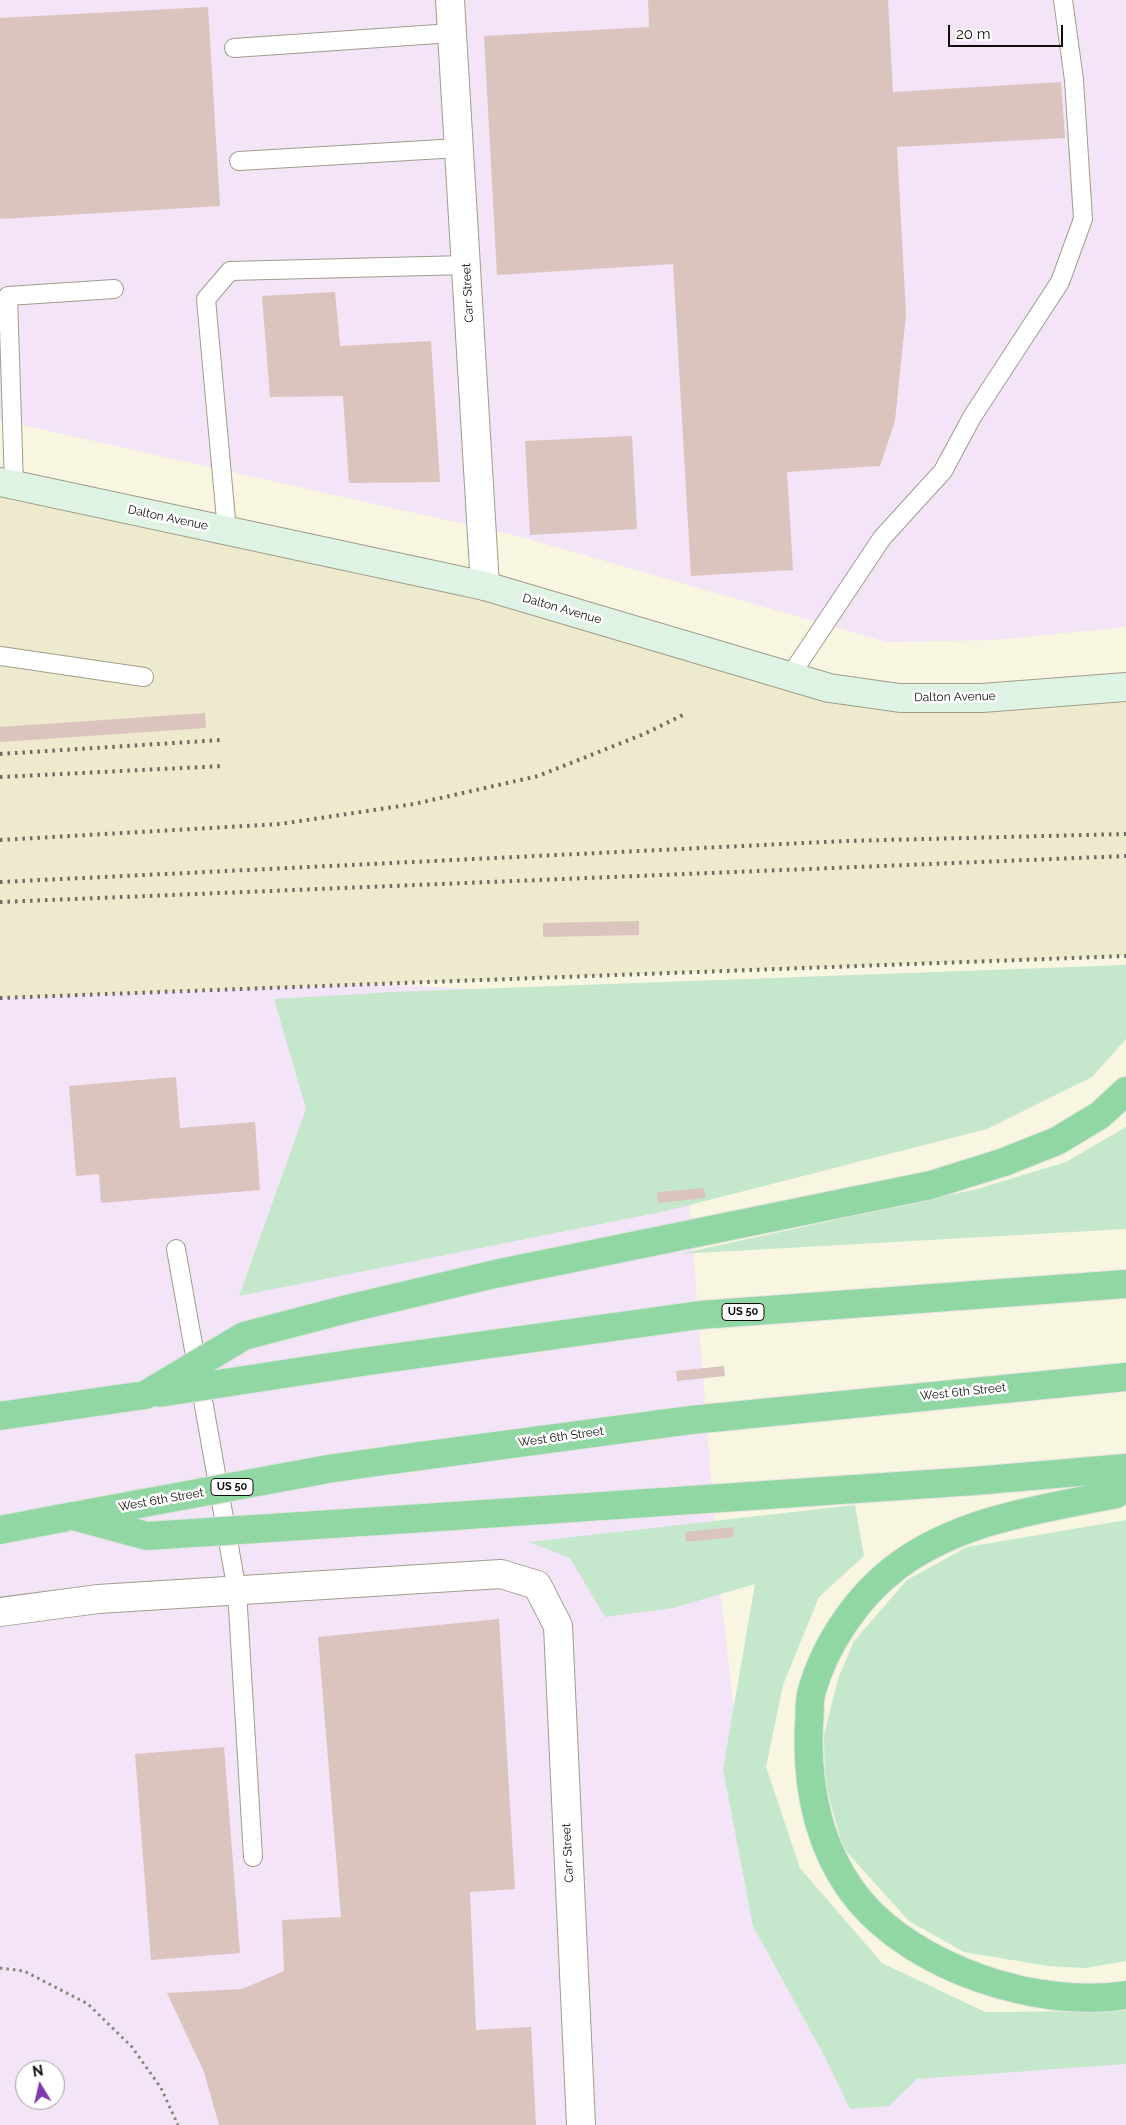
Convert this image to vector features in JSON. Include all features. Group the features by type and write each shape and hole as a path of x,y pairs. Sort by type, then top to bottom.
{"highway":[{"path":"145,1395 244,1336 347,1309 495,1274 930,1185 1004,1162 1057,1141 1100,1115 1126,1091"},
{"name":"US 50","path":"0,1416 362,1362 700,1315 1126,1284"},
{"name":"West 6th Street","path":"4,1529 328,1469 391,1460 690,1420 1126,1377"},
{"path":"73,1516 147,1536 974,1481 1126,1468"},
{"path":"1123,1995 1060,1996 1005,1987 961,1971 904,1942 860,1900 827,1849 811,1793 808,1745 811,1695 827,1652 858,1604 898,1566 948,1537 1011,1515 1116,1494 1126,1486"}],"main road":[{"name":"Dalton Avenue","path":"7,483 485,586 829,688 900,698 982,698 1126,686"}],"street":[{"name":"Carr Street","path":"450,0 485,586"},
{"name":"Carr Street","path":"236,1591 501,1574 538,1585 558,1626 581,2125"},
{"path":"0,1612 98,1600 236,1591"}],"lane":[{"path":"790,676 882,538 942,471 972,418 1060,282 1083,219 1074,80 1063,0"},
{"path":"234,48 452,33"},
{"path":"239,161 460,148"},
{"path":"227,531 206,299 230,271 466,265"},
{"path":"7,483 8,296 114,289"},
{"path":"0,656 144,677"},
{"path":"176,1249 236,1591 253,1856"}],"path":[{"path":"0,1968 24,1972 88,2004 132,2047 161,2088 178,2125"}],"shaded area":[{"path":"0,0 1126,0 1126,627 994,640 887,642 518,536 0,420"},
{"path":"0,481 485,586 829,688 1126,687 1126,956 0,998"},
{"path":"371,984 646,997 684,1134 719,1580 741,1769 898,2035 1126,2022 1126,2125 0,2125 0,998"}],"green space":[{"path":"1126,965 1126,1039 1092,1077 987,1129 666,1211 239,1296 306,1109 274,999 392,992"},
{"path":"1126,1127 1126,1229 679,1254 977,1189 1066,1162"},
{"path":"855,1505 864,1556 819,1597 783,1685 766,1767 800,1868 882,1963 985,2012 1126,2011 1126,2064 917,2079 889,2106 850,2109 825,2057 753,1926 723,1769 755,1584 673,1608 605,1617 570,1558 529,1542"},
{"path":"1126,1520 1126,1961 1086,1968 1048,1966 964,1952 909,1921 843,1848 825,1783 824,1735 838,1679 854,1641 907,1580 967,1547"}],"building":[{"path":"648,0 888,0 893,92 1061,82 1065,138 897,147 906,314 895,421 880,466 787,472 793,570 691,576 673,264 497,275 484,36 649,27"},
{"path":"208,7 220,206 0,219 0,18"},
{"path":"335,292 340,346 431,341 440,482 349,483 343,396 270,397 262,296"},
{"path":"632,436 637,529 530,535 525,441"},
{"path":"205,713 206,728 0,742 0,727"},
{"path":"639,921 639,935 543,937 543,923"},
{"path":"176,1077 180,1128 255,1122 260,1190 101,1203 99,1174 76,1176 69,1086"},
{"path":"704,1188 706,1198 658,1203 657,1192"},
{"path":"724,1366 725,1376 677,1381 676,1371"},
{"path":"733,1527 734,1537 686,1542 685,1532"},
{"path":"499,1619 515,1889 470,1892 476,2030 531,2027 536,2125 219,2125 204,2072 167,1993 242,1989 284,1971 282,1920 341,1917 318,1637"},
{"path":"224,1747 240,1953 151,1960 135,1754"}],"railway":[{"path":"0,840 280,824 414,804 538,776 644,734 685,714"},
{"path":"0,754 221,740"},
{"path":"0,777 223,766"},
{"path":"0,882 845,841 1126,834"},
{"path":"0,902 1126,856"},
{"path":"0,998 1126,956"}]}
